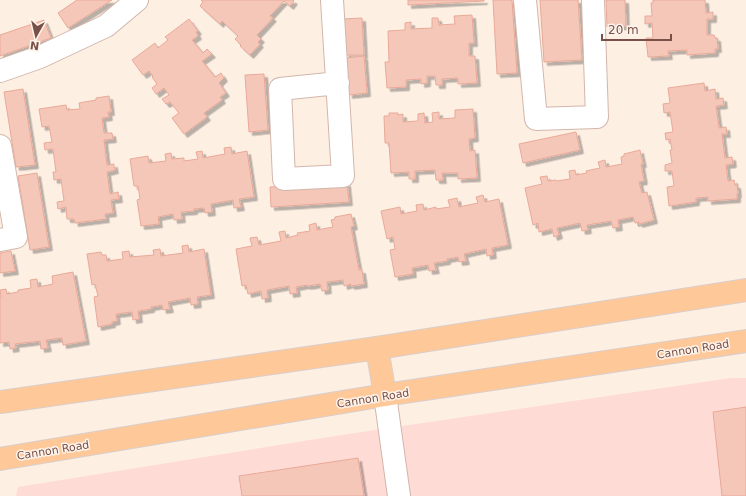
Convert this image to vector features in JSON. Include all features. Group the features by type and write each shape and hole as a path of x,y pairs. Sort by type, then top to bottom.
{"main road":[{"path":"0,402 377,348 746,290"},
{"name":"Cannon Road","path":"0,459 385,395 746,341"},
{"path":"377,348 385,395"}],"street":[{"path":"0,70 40,57 106,26 137,0"},
{"path":"332,0 338,83 343,176 284,179 280,89 338,83"},
{"path":"525,0 536,120 597,117 593,0"},
{"path":"0,146 16,237 0,240"},
{"path":"385,395 399,496"}],"shaded area":[{"path":"731,378 746,378 746,496 16,496 18,487 348,434"}],"building":[{"path":"77,0 112,0 68,28 58,13"},
{"path":"201,0 294,1 290,6 284,1 270,16 273,18 257,35 261,39 258,42 260,44 250,55 235,39 238,36 222,21 220,24 200,6 203,2"},
{"path":"408,0 484,0 484,1 408,5"},
{"path":"493,0 512,0 517,73 497,74"},
{"path":"540,0 578,0 582,60 544,62"},
{"path":"606,0 625,0 626,26 607,27"},
{"path":"653,0 705,0 706,13 713,12 713,19 707,19 707,35 714,35 715,38 717,38 718,49 715,49 715,53 687,55 687,50 668,51 669,56 648,57 646,38 653,38 652,23 645,24 645,16 652,16 651,3 653,3"},
{"path":"472,15 474,43 469,43 469,56 475,56 477,83 458,84 458,78 442,79 442,85 436,85 435,76 427,76 427,83 421,84 421,79 406,80 406,87 387,88 385,62 389,62 388,31 405,30 405,23 411,22 411,29 432,28 432,18 438,18 439,25 455,24 454,16"},
{"path":"362,18 364,55 346,55 343,19"},
{"path":"189,19 198,31 196,32 198,36 192,40 203,53 207,49 212,54 202,61 215,77 221,73 224,78 219,83 226,93 220,97 222,100 204,113 207,117 184,134 172,118 179,113 170,102 166,104 162,99 169,95 164,88 156,94 152,88 157,84 152,77 153,76 149,71 143,75 132,60 155,43 158,48 168,40 165,37"},
{"path":"44,20 51,38 0,56 0,35"},
{"path":"364,56 367,93 349,95 346,58"},
{"path":"264,74 268,130 249,132 245,75"},
{"path":"704,83 705,91 715,89 716,99 723,98 724,105 716,106 719,128 726,127 727,134 722,134 725,158 732,157 733,164 726,165 728,181 734,180 735,185 737,185 737,199 708,201 708,197 696,198 696,202 669,206 667,187 674,186 672,171 665,171 665,165 672,163 670,150 672,150 670,139 666,140 665,133 673,132 670,112 664,113 663,104 670,103 668,88"},
{"path":"23,89 35,165 16,167 4,92"},
{"path":"109,96 111,112 108,112 109,117 102,118 104,133 112,133 113,139 104,140 107,165 114,164 115,170 107,172 110,194 118,192 119,199 111,200 113,213 105,214 106,219 75,223 74,219 67,219 66,207 58,209 57,202 64,201 61,179 54,180 53,172 56,172 53,149 45,150 44,143 52,142 49,126 42,127 39,109 66,105 67,110 80,109 79,103"},
{"path":"473,109 475,138 469,139 470,151 475,150 477,178 458,179 458,173 442,173 443,180 436,180 435,170 415,171 415,179 409,179 409,172 391,173 389,143 385,143 384,116 389,116 389,113 398,113 398,115 403,114 403,122 418,121 418,114 424,113 425,123 433,122 432,113 439,112 439,119 455,118 455,110"},
{"path":"576,132 580,150 523,163 519,144"},
{"path":"231,147 232,154 247,151 254,197 239,199 241,207 234,208 233,200 211,204 212,212 205,213 204,208 194,209 194,211 181,212 182,219 174,220 173,214 158,217 159,224 141,226 137,200 140,199 138,186 134,186 130,159 148,156 149,163 166,161 165,154 171,153 172,159 184,158 184,161 198,159 196,152 202,151 203,158 225,154 224,148"},
{"path":"640,150 644,181 639,182 642,193 647,192 654,220 639,224 639,222 635,223 633,217 618,220 619,227 613,228 611,221 587,225 588,230 582,231 580,223 557,228 559,235 554,237 552,229 539,232 538,223 533,225 525,188 542,184 540,177 547,176 548,181 570,179 569,171 575,170 576,175 587,173 586,171 600,168 598,162 605,160 606,167 622,164 621,157 624,156 624,154"},
{"path":"37,173 49,247 30,250 18,176"},
{"path":"347,183 349,202 271,207 270,187"},
{"path":"483,195 485,202 499,199 508,245 492,248 493,255 487,256 486,249 464,254 466,261 459,262 458,257 447,259 447,261 434,263 436,270 429,271 428,265 412,268 413,274 395,277 390,250 395,249 393,237 387,239 381,211 400,207 401,214 417,211 416,205 423,204 424,210 436,207 436,209 450,207 448,200 457,198 459,207 478,203 476,197"},
{"path":"351,214 354,226 351,227 359,270 362,270 364,284 351,286 351,284 344,286 343,280 327,282 328,290 322,291 320,284 307,285 296,287 297,293 290,294 289,286 267,290 268,298 262,299 261,291 248,294 246,285 242,286 236,249 252,246 250,238 257,237 259,245 281,241 279,232 285,231 286,238 298,235 297,233 310,231 309,225 316,223 317,230 333,227 331,220 335,219 335,217"},
{"path":"188,245 189,252 204,249 211,295 197,297 198,304 191,305 190,298 168,302 170,309 163,310 162,305 151,307 151,309 138,311 139,319 133,320 132,312 116,314 117,321 112,322 112,324 98,327 94,297 98,296 95,284 92,285 87,254 101,252 102,255 106,255 107,261 123,259 122,252 129,251 130,257 154,255 153,250 160,249 161,256 183,253 182,246"},
{"path":"11,251 15,271 0,273 0,253"},
{"path":"73,272 86,341 63,345 62,338 46,340 48,348 41,349 40,341 15,344 16,348 10,349 9,342 0,343 0,290 6,289 7,294 18,292 18,290 31,288 30,280 37,279 38,287 53,284 52,276"},
{"path":"746,407 746,496 722,496 713,412"},
{"path":"358,458 364,496 242,496 239,476"}]}
